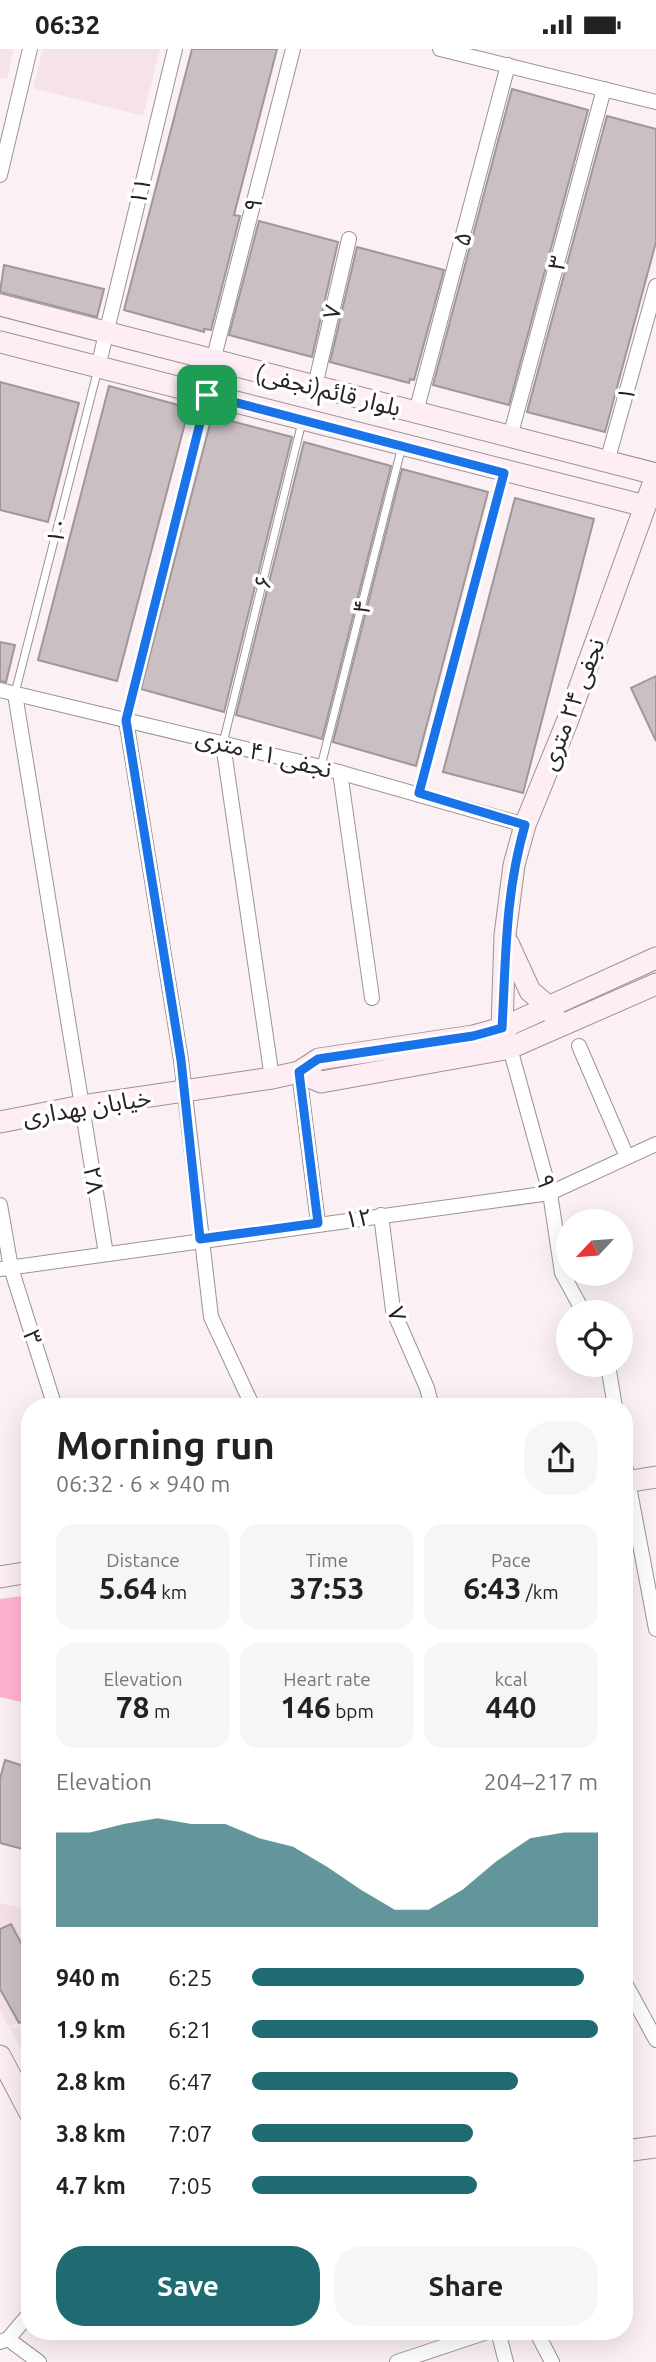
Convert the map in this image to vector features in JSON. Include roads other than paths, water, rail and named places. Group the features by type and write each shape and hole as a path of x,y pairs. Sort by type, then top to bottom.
{"street":[{"path":"0,175 30,49"},
{"name":"۱۱","path":"99,367 175,49"},
{"name":"۹","path":"213,361 293,49"},
{"path":"440,49 469,60 508,65 656,102"},
{"name":"۵","path":"416,412 508,65"},
{"name":"۳","path":"510,437 604,89"},
{"name":"۷","path":"315,386 349,239"},
{"name":"۱","path":"607,462 656,286"},
{"name":"بلوار قائم(نجفی)","path":"0,305 607,462 653,487"},
{"name":"بلوار قائم(نجفی)","path":"0,342 504,473 653,487"},
{"name":"نجفی ۲۴ متری","path":"506,1038 505,935 514,865 525,825 567,722 653,487"},
{"name":"نجفی ۴۱ متری","path":"0,690 321,767 525,825"},
{"name":"۲۸","path":"15,694 106,1254"},
{"path":"126,720 185,1092 211,1317 249,1398"},
{"path":"223,744 272,1078"},
{"path":"340,772 372,997"},
{"path":"505,935 530,991 550,1008 560,1027"},
{"name":"خیابان بهداری","path":"506,1038 550,1008 656,958"},
{"name":"خیابان بهداری","path":"0,1122 82,1106 272,1078 299,1072 318,1059 473,1036 506,1038 560,1027 656,984"},
{"name":"۹","path":"506,1038 550,1193 562,1273 577,1300"},
{"path":"579,1045 627,1157"},
{"path":"299,1072 318,1223"},
{"name":"۱۲","path":"5,1268 200,1239 550,1193 656,1144"},
{"name":"۳","path":"0,1205 5,1268 52,1398"},
{"name":"۷","path":"381,1215 393,1310 430,1398"},
{"path":"610,1377 614,1398"},
{"path":"633,1476 656,1477"},
{"path":"633,1512 656,1629"},
{"path":"0,1577 21,1574"},
{"path":"633,1998 656,2040"},
{"path":"0,2056 21,2096"},
{"path":"633,2150 656,2147"},
{"path":"21,2323 4,2341 40,2362"},
{"path":"397,2362 463,2340"},
{"path":"500,2340 506,2362"},
{"path":"541,2340 552,2362"}],"lane":[{"name":"۱۰","path":"15,694 99,367"},
{"path":"126,720 207,395"},
{"name":"۶","path":"223,744 303,420"},
{"name":"۴","path":"321,767 402,446"},
{"path":"419,793 504,473"}]}
